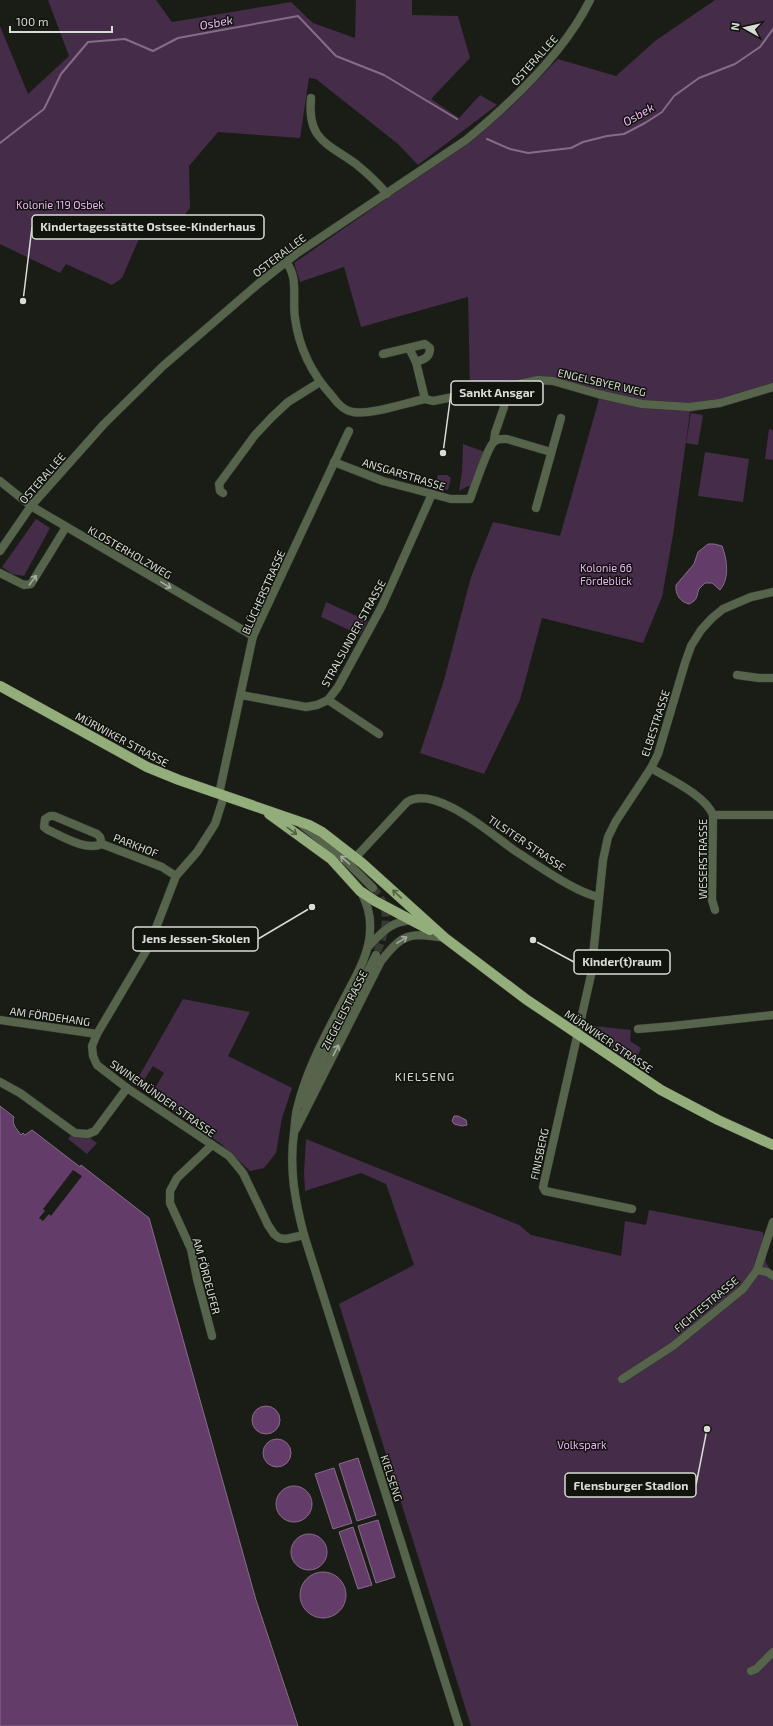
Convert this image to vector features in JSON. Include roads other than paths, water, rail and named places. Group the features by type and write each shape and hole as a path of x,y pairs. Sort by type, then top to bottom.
{"main road":[{"name":"MÜRWIKER STRASSE","path":"0,686 147,767 222,795 297,820 322,832 384,882 444,938 494,977 661,1090 681,1102 773,1145"},
{"name":"MÜRWIKER STRASSE","path":"260,808 331,859 360,891 444,938"}],"street":[{"name":"OSTERALLEE","path":"0,551 31,506 104,424 163,366 286,262 334,228 466,140 508,104 570,35 590,0"},
{"path":"311,98 311,119 315,128 326,144 356,164 378,183 387,194"},
{"path":"223,493 220,491 219,484 255,435 288,402 320,382 304,353 297,332 293,273 286,262"},
{"path":"383,354 425,344 430,348 430,351 426,359 416,362"},
{"path":"409,348 416,362 425,399"},
{"name":"ENGELSBYER WEG","path":"320,382 345,410 358,413 425,399 433,401 538,380 553,381 598,394 642,404 688,408 720,403 773,387"},
{"path":"504,407 494,433 494,441 500,438 507,439 551,452"},
{"path":"536,508 561,418"},
{"name":"BLÜCHERSTRASSE","path":"222,795 253,636 348,431"},
{"name":"ANSGARSTRASSE","path":"334,462 383,481 450,499 470,499 489,449 494,441"},
{"name":"KLOSTERHOLZWEG","path":"0,481 31,506 253,636"},
{"name":"STRALSUNDER STRASSE","path":"241,695 306,707 317,705 328,700 338,686 382,606 432,494"},
{"path":"0,573 24,585 31,584 66,527"},
{"name":"ELBESTRASSE","path":"599,897 603,860 608,837 623,809 651,768 658,754 689,652 701,630 723,609 751,597 773,592"},
{"path":"737,675 773,678"},
{"path":"328,700 379,734"},
{"name":"WESERSTRASSE","path":"651,768 700,798 707,804 713,815 712,900 715,910"},
{"name":"SWINEMÜNDER STRASSE","path":"222,795 219,813 210,833 197,852 176,876 149,946 97,1034 92,1046 93,1056 97,1065 127,1088 228,1156 243,1173 268,1225 274,1234 279,1238 286,1240 304,1236"},
{"name":"TILSITER STRASSE","path":"355,858 407,802 412,799 425,798 445,805 470,818 534,863 588,893 599,897"},
{"path":"713,815 773,815"},
{"name":"PARKHOF","path":"102,844 100,837 92,831 54,816 50,816 45,819 44,827 48,830 85,846 96,847 102,844 164,868 176,876"},
{"path":"297,820 346,861 373,888"},
{"name":"ZIEGELEISTRASSE","path":"304,1236 298,1214 292,1177 293,1135 296,1111 313,1060 361,965 367,947 370,931 370,914 360,891"},
{"path":"578,1035 591,975 599,897"},
{"path":"411,920 426,924 436,931"},
{"name":"ZIEGELEISTRASSE","path":"367,947 379,934 392,924 400,921 411,920"},
{"name":"ZIEGELEISTRASSE","path":"293,1135 323,1074 385,956 393,946 406,937 416,934 444,938"},
{"name":"ZIEGELEISTRASSE","path":"293,1135 300,1111 311,1083 376,955"},
{"path":"638,1029 773,1015"},
{"name":"AM FÖRDEHANG","path":"0,1020 97,1034"},
{"name":"FINISBERG","path":"578,1035 543,1187 545,1191 632,1209"},
{"path":"0,1082 20,1094 74,1133 82,1135 95,1131 127,1088"},
{"name":"AM FÖRDEUFER","path":"212,1145 172,1184 170,1197 172,1209 191,1249 197,1279 212,1336"},
{"name":"FICHTESTRASSE","path":"622,1379 673,1346 743,1289 757,1270 773,1222"},
{"name":"KIELSENG","path":"304,1236 459,1726"},
{"path":"757,1270 767,1272 773,1276"},
{"path":"751,1671 756,1669 773,1652"}],"waterway":[{"name":"Osbek","path":"0,143 44,109 61,74 88,42 125,39 153,51 178,38 298,16 336,56 384,75 457,119"},
{"name":"Osbek","path":"487,139 510,149 528,153 571,148 583,142 607,136 624,134 662,112 674,96 699,78 735,64 760,47 773,29"}],"tunnel":[{"path":"373,888 383,904 386,920 383,937 376,955"}],"place":[{"name":"Kindertagesstätte Ostsee-Kinderhaus","path":"23,301"},
{"name":"Sankt Ansgar","path":"443,453"},
{"name":"Jens Jessen-Skolen","path":"312,907"},
{"name":"Kinder(t)raum","path":"533,940"},
{"name":"Flensburger Stadion","path":"707,1429"}],"district":[{"name":"KIELSENG","path":"425,1076"}],"park label":[{"name":"Kolonie 119 Osbek","path":"60,204"},
{"name":"Kolonie 66 Fördeblick","path":"606,573"},
{"name":"Volkspark","path":"582,1444"}]}
